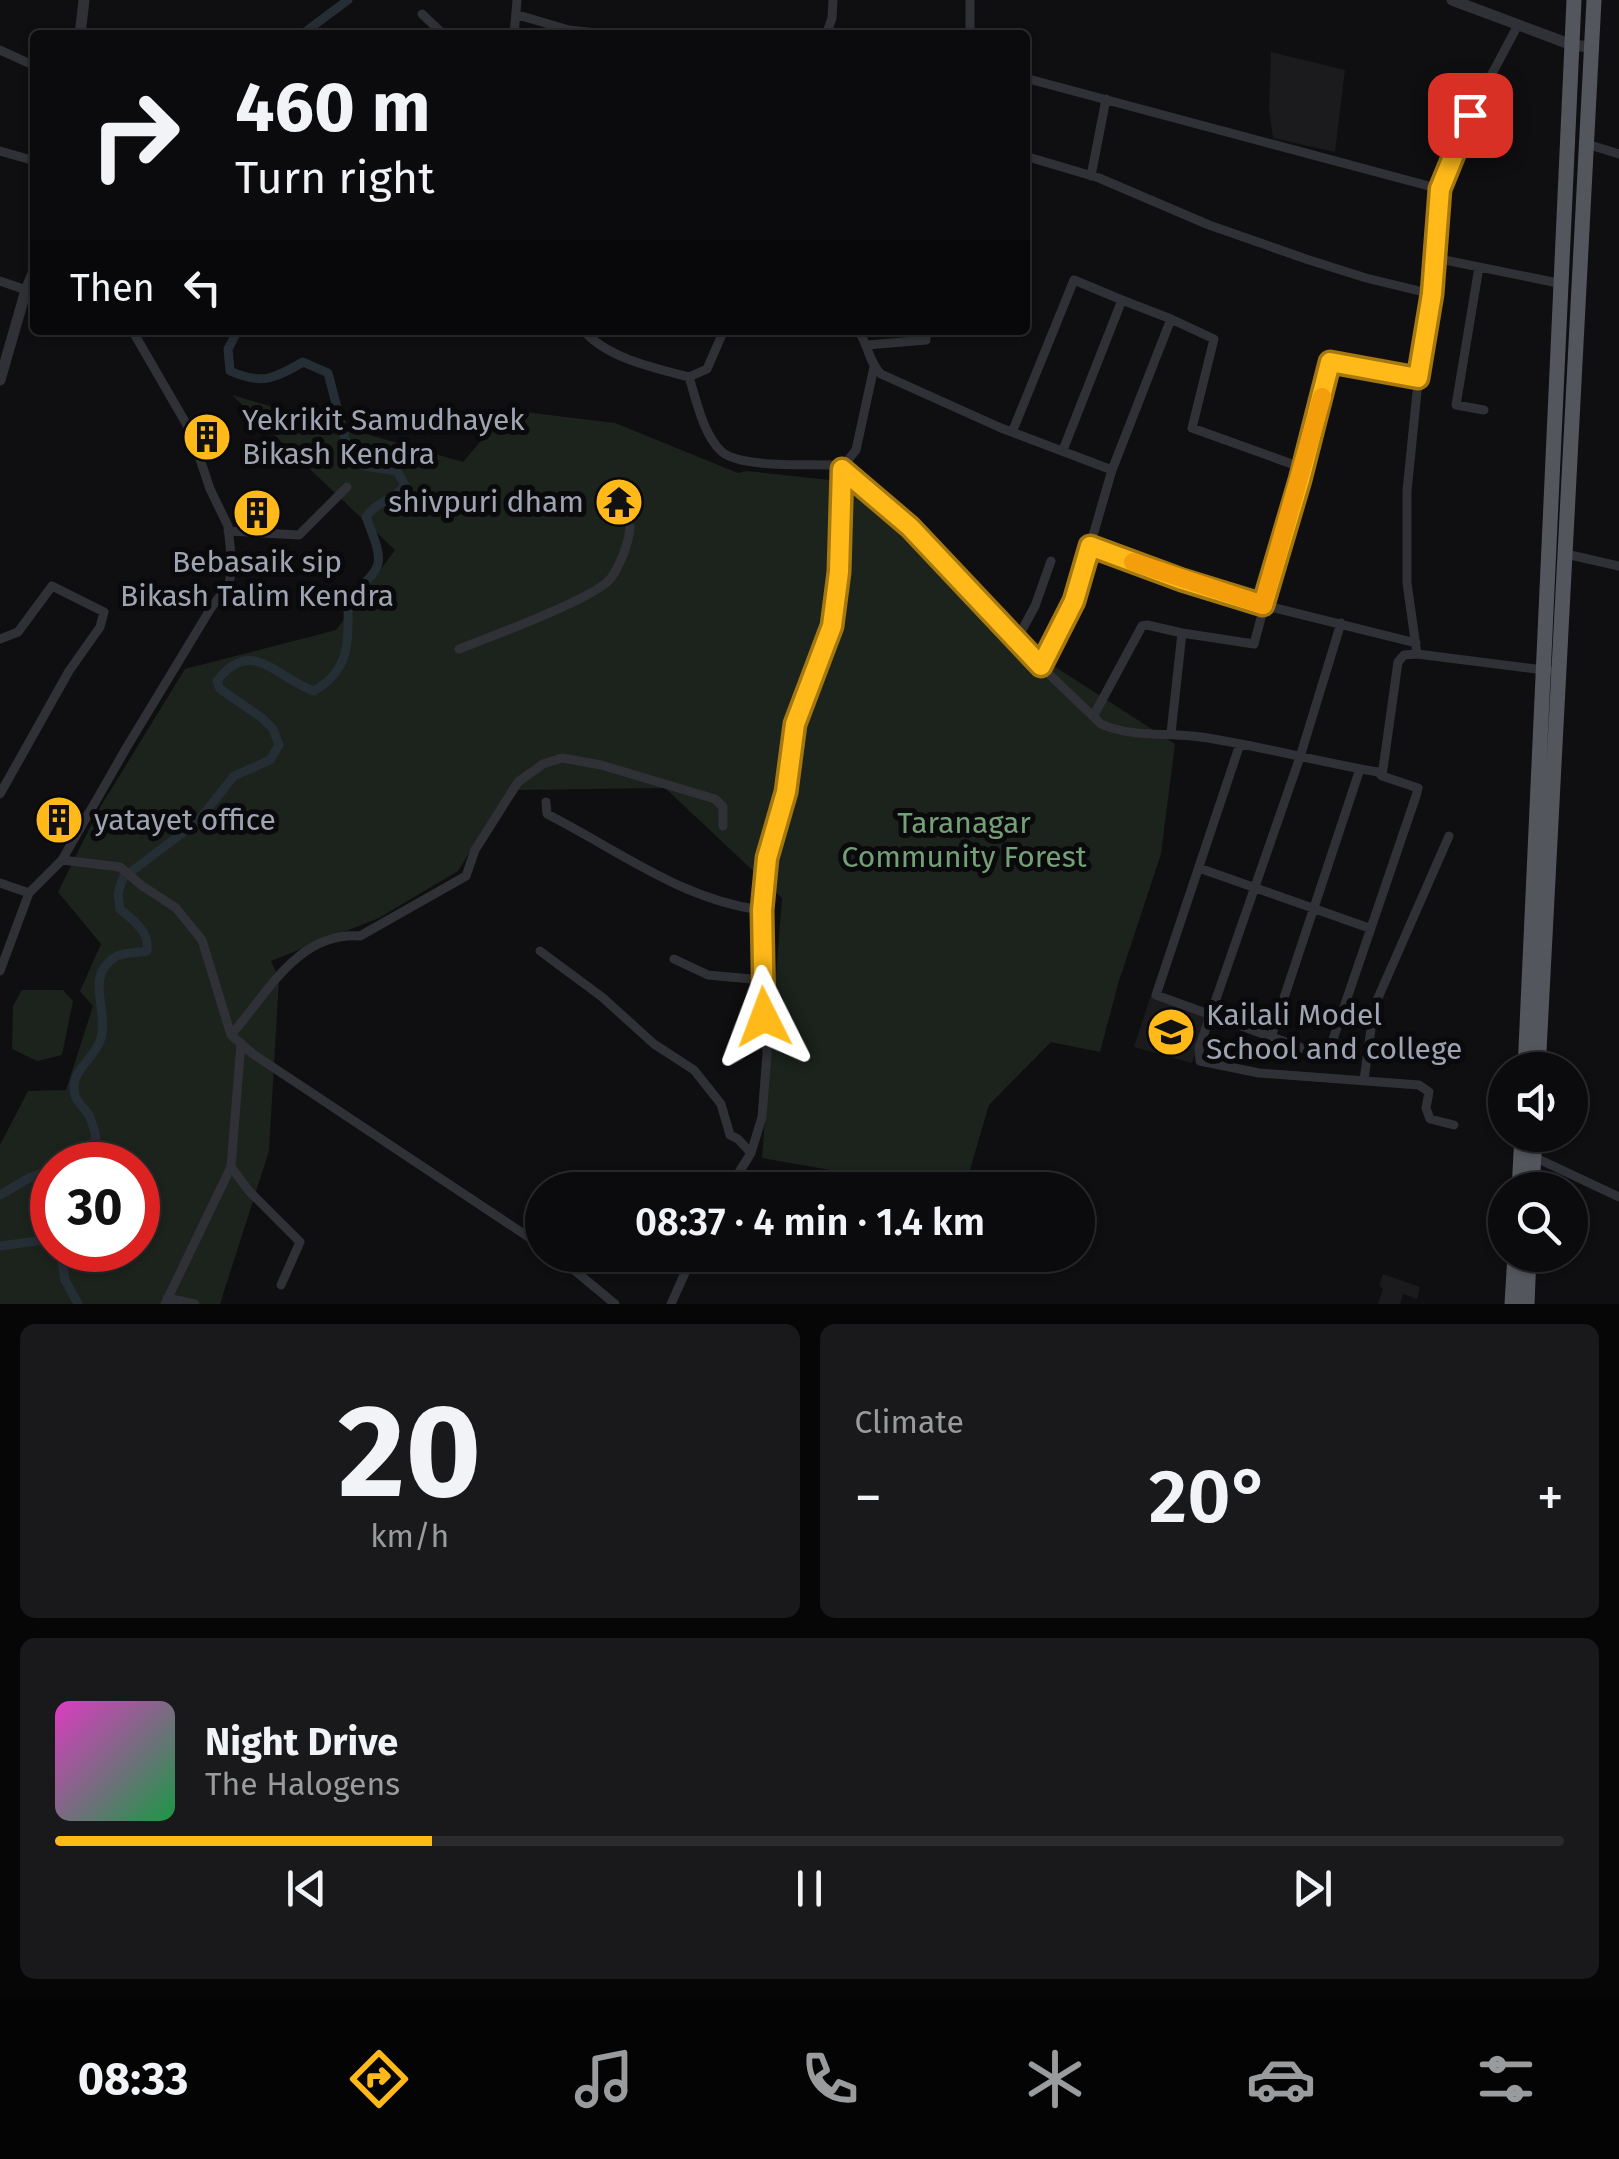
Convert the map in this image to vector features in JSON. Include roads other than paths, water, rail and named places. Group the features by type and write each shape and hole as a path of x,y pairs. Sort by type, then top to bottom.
{"highway":[{"path":"1539,1052 1574,0"},
{"path":"1526,1052 1552,672 1566,554 1594,0"},
{"path":"1533,1172 1534,1152"},
{"path":"1512,1304 1514,1272"},
{"path":"1526,1304 1528,1272"}],"street":[{"path":"81,30 84,0"},
{"path":"515,30 517,0"},
{"path":"828,30 833,0"},
{"path":"970,0 970,30"},
{"path":"1452,0 1572,45 1592,47"},
{"path":"422,14 436,30"},
{"path":"518,15 568,30"},
{"path":"1417,649 1407,584 1407,491 1418,378 1432,294 1440,189 1470,115 1518,25"},
{"path":"0,50 30,64"},
{"path":"1030,79 1440,189"},
{"path":"1091,176 1106,99"},
{"path":"1587,144 1619,154"},
{"path":"0,151 30,160"},
{"path":"1030,158 1091,176 1209,225 1306,259 1432,294"},
{"path":"1434,258 1563,284"},
{"path":"1479,267 1456,405 1484,410"},
{"path":"0,280 26,290"},
{"path":"1013,430 1074,280 1214,339 1192,428 1303,468"},
{"path":"0,376 30,281"},
{"path":"1063,450 1122,300"},
{"path":"1041,666 1074,601 1112,470 1170,320"},
{"path":"0,971 29,893 62,860 128,745 229,584 232,565 228,531 192,432 135,335"},
{"path":"588,335 596,344 688,377 707,369 722,335"},
{"path":"739,1172 751,1153 762,1117 767,1054 762,910 767,858 786,792 795,724 832,626 839,572 842,469 856,450 874,368 861,335"},
{"path":"867,345 926,340 926,335"},
{"path":"1094,715 1142,626 1254,644 1330,362 1418,378"},
{"path":"874,368 1002,428 1112,470"},
{"path":"688,377 713,441 724,454 740,460 842,469 910,527 1016,641 1110,728 1240,744 1360,769 1418,788 1328,1054 1324,1056 1158,997 1156,990 1240,744"},
{"path":"228,531 299,536 346,487"},
{"path":"460,648 532,620 609,582 630,526"},
{"path":"1090,546 1182,580 1417,649 1552,672"},
{"path":"1566,554 1619,566"},
{"path":"1016,641 1035,606 1051,561"},
{"path":"0,639 18,632 52,586 104,612 100,627 69,671 0,794"},
{"path":"1340,624 1300,757 1199,1048 1200,1061 1259,1073 1420,1085 1429,1092 1426,1108 1430,1119 1454,1125"},
{"path":"1171,733 1182,633"},
{"path":"1382,776 1398,662 1417,649"},
{"path":"231,1035 288,965 310,946 342,935 360,936 466,876 475,850 518,782 542,764 562,758 600,765 715,799 724,807 724,826"},
{"path":"1270,1037 1360,769"},
{"path":"546,802 547,814 659,878 700,897 762,910"},
{"path":"1364,1080 1374,1007 1448,836"},
{"path":"62,860 120,866 176,908 202,940 231,1035 253,1054 525,1235"},
{"path":"1198,868 1369,928"},
{"path":"0,883 29,893"},
{"path":"540,951 602,997 654,1044 694,1070 721,1104 730,1135 751,1153"},
{"path":"674,959 708,975 762,980"},
{"path":"195,1304 166,1301 231,1168 240,1043"},
{"path":"1534,1157 1619,1197"},
{"path":"231,1168 249,1192 300,1242 281,1286"},
{"path":"576,1272 615,1304"},
{"path":"671,1304 685,1272"}],"waterway":[{"path":"308,30 348,0"},
{"path":"93,1142 96,1137 90,1117 77,1100 74,1088 77,1075 100,1041 101,974 117,956 147,951 143,932 120,909 118,893 123,878 198,821 234,776 270,760 279,745 273,729 262,718 220,689 217,681 230,668 242,661 265,664 314,691 335,673 345,652 348,599 378,563 366,517 405,485 397,471 365,466 347,446 328,373 303,362 284,373 260,379 230,371 228,349 235,335"},
{"path":"0,1195 30,1178"},
{"path":"0,1246 30,1242"},
{"path":"64,1272 78,1304"}],"place":[{"name":"Yekrikit Samudhayek Bikash Kendra","path":"207,437"},
{"name":"shivpuri dham","path":"619,502"},
{"name":"Bebasaik sip Bikash Talim Kendra","path":"257,513"},
{"name":"yatayet office","path":"59,820"},
{"name":"Kailali Model School and college","path":"1171,1032"}],"park label":[{"name":"Taranagar Community Forest","path":"964,840"}]}
